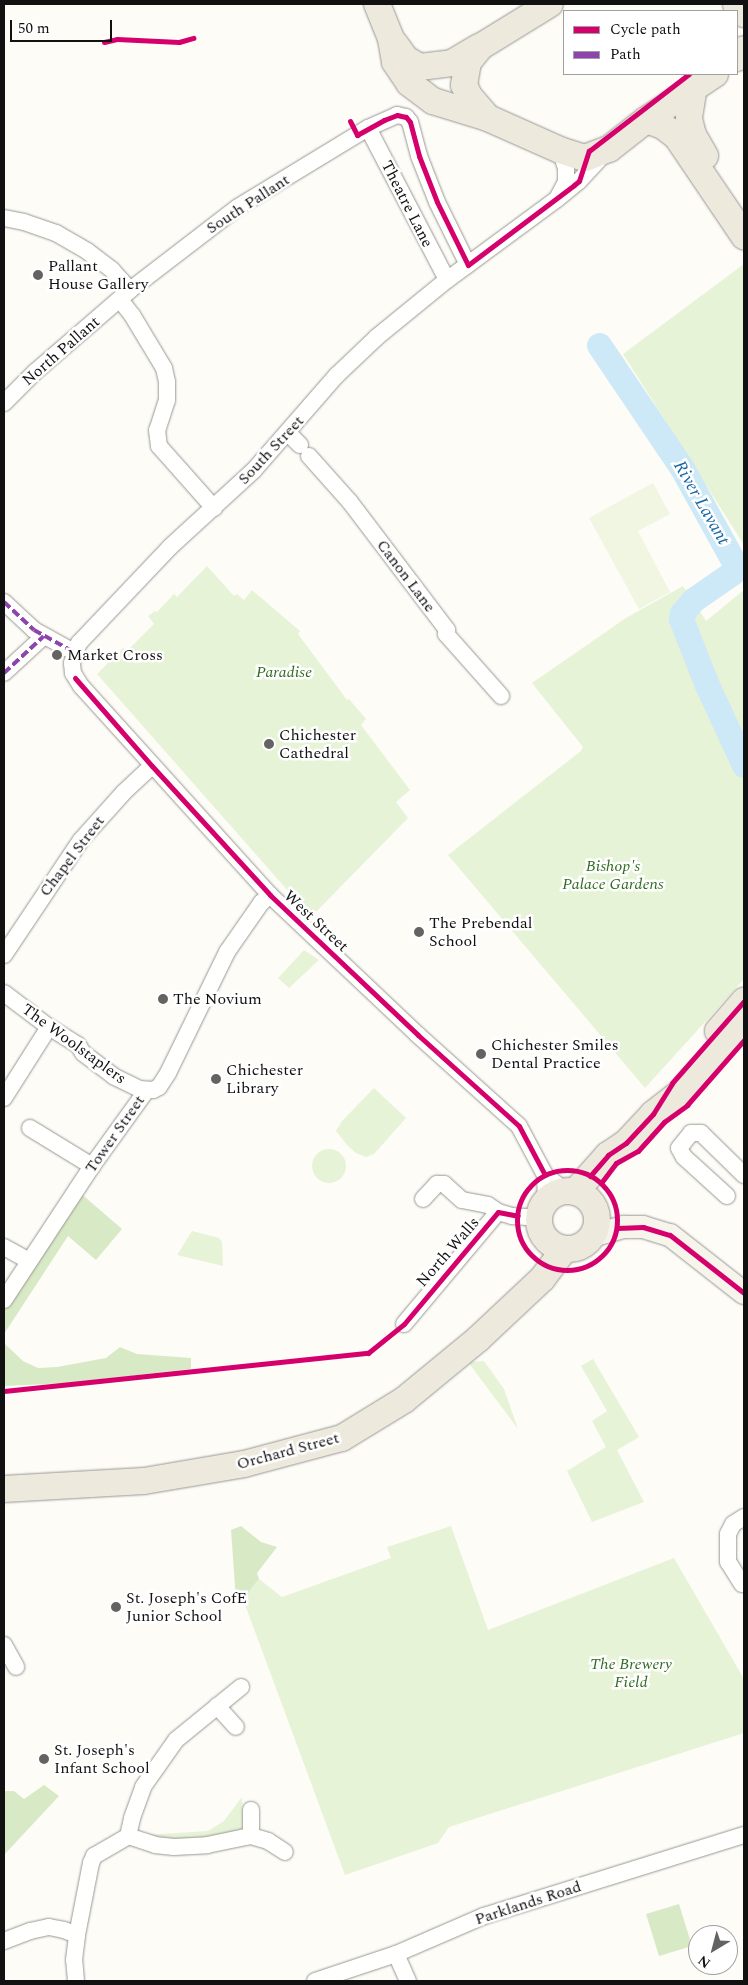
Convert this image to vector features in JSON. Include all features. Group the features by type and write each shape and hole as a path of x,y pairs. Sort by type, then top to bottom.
{"main road":[{"path":"377,4 391,39 395,62 410,83 433,101 445,107 488,118 560,150 585,158 609,149 646,120 705,80"},
{"path":"391,39 406,59 420,67 452,63 550,4"},
{"path":"736,4 744,14"},
{"path":"480,47 468,62 464,85 469,96 488,118"},
{"path":"705,80 689,120 692,135 744,212"},
{"path":"646,120 663,126 676,137 744,236"},
{"path":"653,1114 672,1083 744,1001"},
{"path":"653,1114 680,1092 744,1022"},
{"name":"Orchard Street","path":"4,1489 144,1481 244,1464 342,1438 404,1400 478,1338 523,1294 530,1270 571,1213 608,1155 626,1143 653,1114"}],"street":[{"name":"South Pallant","path":"126,295 238,207 368,128 384,120 401,116 410,122 419,156 437,202 473,262"},
{"name":"Theatre Lane","path":"368,128 446,280"},
{"name":"South Street","path":"74,652 79,644 170,547 214,508 288,433 337,375 377,337 446,280 558,199 579,181 609,149"},
{"path":"558,199 566,182 566,168 560,150"},
{"path":"4,218 24,222 56,233 88,251 112,270 126,295 132,315 164,368 167,382 167,400 157,430 159,446 214,508"},
{"name":"North Pallant","path":"4,403 35,372 126,295"},
{"name":"Canon Lane","path":"288,433 350,502 442,623 447,630 446,634 501,696"},
{"path":"4,602 34,630 74,652"},
{"path":"4,672 44,636"},
{"name":"West Street","path":"74,652 72,668 78,682 270,895 418,1035 519,1126 571,1213"},
{"name":"Chapel Street","path":"4,955 81,840 124,792 152,766"},
{"name":"Tower Street","path":"4,1300 92,1166 146,1091 156,1089 164,1080 224,958 261,903 270,895"},
{"name":"The Woolstaplers","path":"4,993 49,1027 78,1045 83,1054 113,1076 129,1085 146,1091"},
{"path":"4,1098 49,1027"},
{"path":"30,1128 92,1166"},
{"path":"727,1196 684,1157 678,1148 691,1133 701,1133 744,1175"},
{"path":"423,1199 437,1184 444,1184 462,1200 488,1205 498,1212"},
{"name":"North Walls","path":"404,1324 498,1212 571,1213"},
{"path":"571,1213 643,1227 670,1235 744,1293"},
{"path":"4,1248 29,1261"},
{"path":"742,1584 728,1562 728,1534 733,1524 744,1517"},
{"path":"4,1645 16,1667"},
{"path":"128,1836 143,1787 176,1740 241,1687"},
{"path":"218,1706 236,1727"},
{"path":"251,1810 251,1836"},
{"name":"Parklands Road","path":"314,1981 396,1954 484,1916 744,1835"},
{"path":"76,1981 74,1960 77,1935 91,1863 98,1852 128,1836 156,1845 174,1847 206,1845 251,1836 268,1841 284,1852"},
{"path":"4,1941 30,1931 49,1927 77,1935"},
{"path":"396,1954 408,1981"}],"green space":[{"path":"744,264 744,545 623,354"},
{"path":"653,483 670,514 638,531 670,592 639,609 589,518"},
{"name":"Paradise","path":"207,566 234,596 237,594 244,600 252,590 300,631 298,634 347,700 349,699 366,719 361,725 410,790 396,802 408,818 311,917 97,674 123,648 127,651 154,624 148,616 155,611 157,612 174,594 177,597"},
{"name":"Bishop's Palace Gardens","path":"683,586 706,621 744,590 744,979 645,1088 448,855 581,751 583,747 532,683 626,618"},
{"path":"304,950 319,960 289,988 278,978"},
{"path":"374,1088 406,1118 374,1154 366,1157 356,1153 336,1131 342,1121"},
{"path":"329,1149 341,1154 346,1166 341,1178 329,1183 317,1178 312,1166 317,1154"},
{"path":"78,1191 122,1229 96,1260 68,1236 4,1334 4,1304"},
{"path":"192,1231 219,1238 222,1242 223,1266 177,1255"},
{"path":"4,1343 23,1361 38,1368 57,1367 106,1358 120,1347 137,1354 191,1358 191,1369 68,1383 4,1386"},
{"path":"593,1359 639,1437 617,1450 644,1502 592,1522 567,1471 606,1447 592,1421 607,1411 581,1366"},
{"path":"484,1361 504,1389 518,1429 468,1362"},
{"path":"241,1526 261,1542 277,1547 257,1573 259,1579 243,1599 236,1600 231,1530"},
{"name":"The Brewery Field","path":"451,1526 488,1630 674,1558 744,1679 744,1733 449,1827 438,1843 345,1875 243,1599 259,1579 282,1597 391,1558 387,1547"},
{"path":"44,1785 59,1796 4,1855 4,1791 14,1791 24,1799"},
{"path":"242,1797 243,1832 174,1843 144,1835 208,1831 224,1821"},
{"path":"679,1904 688,1933 688,1947 659,1956 646,1914"}],"waterway":[{"name":"River Lavant","path":"599,345 603,343"},
{"name":"River Lavant","path":"599,345 682,468 735,564 732,573 693,600 682,613 681,619 707,685 744,765"}],"marked path":[{"path":"4,602 34,630 74,652"},
{"path":"4,673 44,636"}],"cycle path":[{"path":"104,42 117,39 179,42 193,38"},
{"path":"350,121 357,135 397,115 406,117 410,122 419,156 437,202 468,265 579,181 589,151 688,75"},
{"path":"75,678 152,766 270,895 418,1035 519,1126 545,1175"},
{"path":"590,1176 608,1155 626,1143 653,1114 672,1083 744,1001"},
{"path":"601,1183 616,1163 638,1151 664,1122 687,1105 744,1040"},
{"path":"567,1170 586,1174 602,1185 613,1201 617,1220 613,1239 602,1255 586,1266 567,1270 548,1266 532,1255 521,1239 517,1220 521,1201 532,1185 548,1174 567,1170"},
{"path":"4,1391 368,1353 404,1324 498,1212 518,1216"},
{"path":"617,1228 643,1227 670,1235 744,1293"}],"place":[{"name":"Pallant House Gallery","path":"38,275"},
{"name":"Market Cross","path":"57,655"},
{"name":"Chichester Cathedral","path":"269,744"},
{"name":"The Prebendal School","path":"419,932"},
{"name":"The Novium","path":"163,999"},
{"name":"Chichester Smiles Dental Practice","path":"481,1054"},
{"name":"Chichester Library","path":"216,1079"},
{"name":"St. Joseph's CofE Junior School","path":"116,1607"},
{"name":"St. Joseph's Infant School","path":"44,1759"}]}
